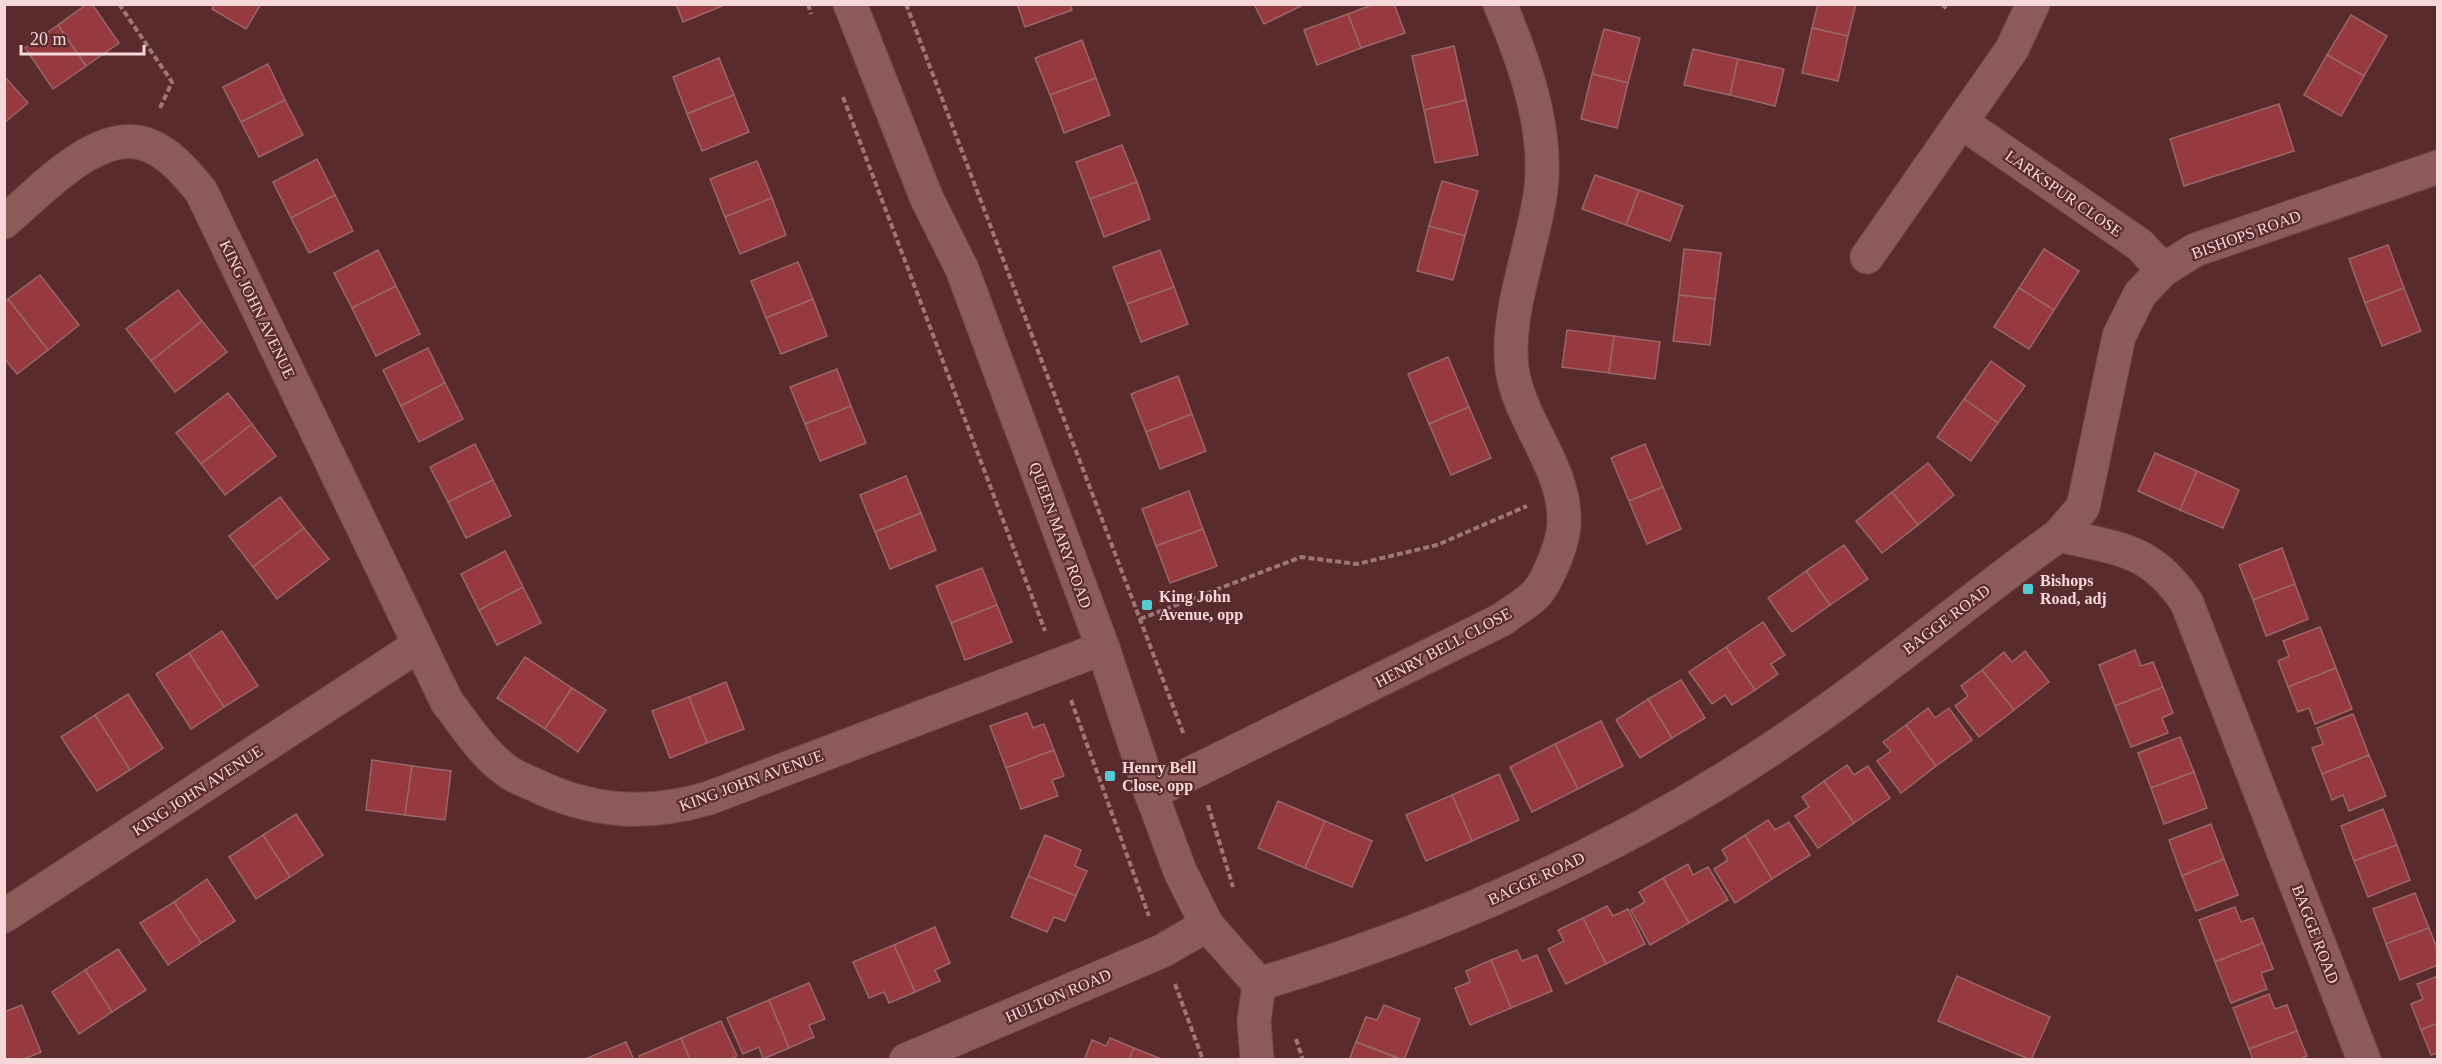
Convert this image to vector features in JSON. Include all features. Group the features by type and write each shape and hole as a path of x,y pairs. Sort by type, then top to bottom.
{"street":[{"name":"QUEEN MARY ROAD","path":"850,4 927,199 962,269 1103,648 1150,793 1180,871 1207,925 1259,984"},
{"name":"HENRY BELL CLOSE","path":"1150,793 1198,772 1503,619 1537,593 1555,559 1564,524 1560,492 1525,410 1512,369 1514,321 1541,189 1542,141 1530,90 1500,4"},
{"path":"1867,257 2012,49 2033,4"},
{"name":"LARKSPUR CLOSE","path":"1961,122 2140,246 2163,270"},
{"name":"KING JOHN AVENUE","path":"4,222 83,155 113,143 144,144 178,164 201,191 447,702 475,739 507,772 548,792 589,805 632,812 676,808 709,798 1103,648"},
{"name":"BISHOPS ROAD","path":"2059,535 2083,507 2119,336 2140,294 2163,270 2195,250 2438,166"},
{"name":"BAGGE ROAD","path":"1259,984 1321,965 1468,908 1614,842 1715,783 1814,720 2059,535 2123,548 2151,563 2172,580 2187,603 2364,1059"},
{"name":"KING JOHN AVENUE","path":"4,916 419,645"},
{"name":"HULTON ROAD","path":"906,1059 1162,951 1207,925"},
{"path":"1257,1059 1254,1021 1259,984"}],"path":[{"path":"119,4 172,82 144,144"},
{"path":"808,4 812,16"},
{"path":"906,4 1198,772 1234,890 1207,925"},
{"path":"1942,4 1947,9"},
{"path":"842,94 1058,664 1203,1059"},
{"path":"1140,619 1301,557 1357,564 1437,544 1560,492"}],"building":[{"path":"87,4 92,4 119,43 86,66 58,25"},
{"path":"214,4 261,4 246,29 212,9"},
{"path":"676,4 727,4 683,22"},
{"path":"1017,4 1070,4 1072,10 1025,27"},
{"path":"1254,4 1302,4 1303,5 1264,24"},
{"path":"1374,4 1394,4 1405,33 1361,48 1348,14"},
{"path":"1818,4 1856,4 1848,36 1812,28"},
{"path":"1348,14 1361,48 1317,65 1304,30"},
{"path":"2351,15 2387,36 2364,76 2327,55"},
{"path":"58,25 86,66 53,89 25,48"},
{"path":"1812,28 1848,36 1838,81 1802,73"},
{"path":"1604,29 1640,38 1628,83 1592,74"},
{"path":"1082,40 1096,78 1050,95 1035,58"},
{"path":"1454,46 1466,100 1424,110 1412,56"},
{"path":"1693,49 1738,59 1730,95 1684,85"},
{"path":"2327,55 2364,76 2341,116 2304,95"},
{"path":"719,58 734,95 687,114 673,77"},
{"path":"1738,59 1784,69 1775,106 1730,95"},
{"path":"268,64 285,100 241,122 223,87"},
{"path":"1592,74 1628,83 1617,128 1581,119"},
{"path":"4,76 28,103 4,123"},
{"path":"1096,78 1110,115 1064,133 1050,95"},
{"path":"734,95 749,132 702,151 687,114"},
{"path":"285,100 303,135 259,157 241,122"},
{"path":"1466,100 1478,155 1435,163 1424,110"},
{"path":"2279,104 2294,151 2184,186 2170,139"},
{"path":"1122,145 1137,182 1090,199 1076,162"},
{"path":"317,159 335,195 291,218 273,182"},
{"path":"757,161 772,198 725,217 710,179"},
{"path":"1595,175 1639,190 1626,225 1582,209"},
{"path":"1442,181 1478,191 1465,236 1429,226"},
{"path":"1137,182 1150,219 1104,237 1090,199"},
{"path":"1639,190 1683,206 1670,241 1626,225"},
{"path":"335,195 353,231 309,253 291,218"},
{"path":"772,198 786,235 740,254 725,217"},
{"path":"1429,226 1465,236 1453,280 1417,271"},
{"path":"2388,245 2404,288 2365,303 2349,259"},
{"path":"1684,249 1721,253 1715,299 1679,295"},
{"path":"2044,249 2079,271 2054,310 2019,288"},
{"path":"378,250 396,286 352,308 334,273"},
{"path":"1160,250 1174,287 1127,304 1113,267"},
{"path":"798,262 813,299 766,318 751,281"},
{"path":"40,275 79,325 48,350 8,299"},
{"path":"396,286 420,334 376,356 352,308"},
{"path":"1174,287 1188,324 1141,342 1127,304"},
{"path":"2019,288 2054,310 2029,349 1994,327"},
{"path":"2404,288 2421,331 2382,346 2365,303"},
{"path":"178,290 202,321 151,361 126,329"},
{"path":"1679,295 1715,299 1710,345 1673,341"},
{"path":"8,299 48,350 17,374 4,358 4,302"},
{"path":"813,299 827,336 781,354 766,318"},
{"path":"202,321 227,352 175,392 151,361"},
{"path":"1567,330 1614,336 1609,373 1562,367"},
{"path":"1614,336 1660,342 1655,379 1609,373"},
{"path":"428,348 445,383 401,406 383,370"},
{"path":"1448,357 1469,407 1429,424 1408,374"},
{"path":"1991,361 2025,386 1998,423 1964,399"},
{"path":"837,369 851,406 805,424 790,387"},
{"path":"1178,376 1192,414 1146,432 1131,394"},
{"path":"445,383 463,419 419,442 401,406"},
{"path":"228,393 252,424 201,464 176,433"},
{"path":"1964,399 1998,423 1971,461 1937,437"},
{"path":"851,406 866,443 820,461 805,424"},
{"path":"1469,407 1491,458 1451,475 1429,424"},
{"path":"1192,414 1206,451 1160,469 1146,432"},
{"path":"252,424 276,456 225,495 201,464"},
{"path":"475,444 493,480 448,502 430,467"},
{"path":"1645,444 1663,487 1629,501 1611,458"},
{"path":"2155,453 2197,471 2180,510 2138,491"},
{"path":"1928,463 1954,495 1918,525 1892,492"},
{"path":"2197,471 2239,490 2223,528 2180,510"},
{"path":"906,476 921,513 875,532 860,495"},
{"path":"493,480 511,516 466,538 448,502"},
{"path":"1663,487 1681,529 1647,544 1629,501"},
{"path":"1189,491 1203,529 1156,546 1142,509"},
{"path":"1892,492 1918,525 1882,553 1856,521"},
{"path":"280,497 304,528 253,567 229,536"},
{"path":"921,513 936,550 890,569 875,532"},
{"path":"304,528 329,559 277,599 253,567"},
{"path":"1203,529 1217,566 1170,583 1156,546"},
{"path":"1844,545 1868,579 1830,605 1806,571"},
{"path":"2282,548 2295,584 2253,600 2239,565"},
{"path":"505,551 523,587 479,610 461,574"},
{"path":"982,568 997,605 951,623 936,586"},
{"path":"1806,571 1830,605 1792,632 1768,598"},
{"path":"2295,584 2308,619 2266,636 2253,600"},
{"path":"523,587 541,623 497,645 479,610"},
{"path":"997,605 1012,642 965,660 951,623"},
{"path":"1763,622 1785,655 1771,664 1778,674 1755,690 1726,647"},
{"path":"2320,627 2336,668 2288,687 2278,661 2289,656 2283,641"},
{"path":"222,631 258,686 224,707 189,653"},
{"path":"1726,647 1755,690 1732,705 1725,695 1712,704 1689,672"},
{"path":"2135,650 2141,666 2153,662 2163,687 2115,706 2099,665"},
{"path":"2025,651 2049,682 2014,710 1982,670 2004,652 2012,662"},
{"path":"189,653 224,707 191,729 156,674"},
{"path":"525,657 572,688 545,729 497,698"},
{"path":"2336,668 2352,709 2315,724 2309,708 2298,712 2288,687"},
{"path":"1982,670 2014,710 1979,737 1955,706 1968,696 1961,686"},
{"path":"1681,680 1705,718 1672,738 1648,699"},
{"path":"726,682 744,729 707,743 689,697"},
{"path":"2163,687 2173,713 2162,718 2168,733 2131,747 2115,706"},
{"path":"572,688 606,710 578,752 545,729"},
{"path":"128,694 163,748 130,770 95,715"},
{"path":"689,697 707,743 670,758 652,711"},
{"path":"1648,699 1672,738 1640,758 1616,720"},
{"path":"1928,708 1935,718 1949,708 1972,740 1936,766 1906,725"},
{"path":"1027,713 1033,728 1044,724 1054,750 1006,768 990,726"},
{"path":"2353,714 2369,755 2322,774 2312,748 2323,744 2317,728"},
{"path":"95,715 130,770 97,791 61,737"},
{"path":"1601,721 1623,766 1578,789 1555,744"},
{"path":"1906,725 1936,766 1901,793 1877,761 1891,751 1883,742"},
{"path":"2180,737 2194,772 2151,788 2138,753"},
{"path":"1555,744 1578,789 1532,812 1510,767"},
{"path":"1054,750 1064,776 1052,780 1058,796 1021,809 1006,768"},
{"path":"2369,755 2386,796 2349,811 2343,795 2332,800 2322,774"},
{"path":"372,760 412,766 405,815 366,810"},
{"path":"1847,765 1854,775 1868,766 1890,798 1854,823 1824,781"},
{"path":"412,766 451,771 445,820 405,815"},
{"path":"2194,772 2207,808 2164,824 2151,788"},
{"path":"1499,774 1519,820 1472,841 1452,795"},
{"path":"1824,781 1854,823 1818,848 1795,816 1809,807 1802,797"},
{"path":"1452,795 1472,841 1426,861 1406,815"},
{"path":"1278,801 1325,821 1305,868 1258,848"},
{"path":"2383,809 2397,845 2354,861 2341,826"},
{"path":"296,814 323,855 290,877 263,835"},
{"path":"1768,820 1775,830 1789,822 1810,855 1772,879 1745,835"},
{"path":"1325,821 1372,841 1352,887 1305,868"},
{"path":"2211,824 2224,859 2182,876 2169,840"},
{"path":"263,835 290,877 256,899 229,857"},
{"path":"1045,835 1081,850 1075,866 1087,871 1076,896 1028,876"},
{"path":"1745,835 1772,879 1735,903 1714,869 1728,860 1722,850"},
{"path":"2397,845 2410,880 2368,897 2354,861"},
{"path":"2224,859 2238,895 2196,911 2182,876"},
{"path":"1688,864 1693,875 1708,867 1728,900 1689,923 1663,878"},
{"path":"1028,876 1076,896 1065,921 1054,917 1047,932 1011,917"},
{"path":"1663,878 1689,923 1650,945 1631,910 1645,902 1639,892"},
{"path":"207,879 235,921 201,943 174,902"},
{"path":"2415,893 2429,928 2386,944 2373,909"},
{"path":"174,902 201,943 168,965 140,923"},
{"path":"1607,906 1613,916 1628,909 1645,944 1606,964 1583,918"},
{"path":"2235,907 2241,922 2253,918 2263,943 2215,962 2199,920"},
{"path":"1583,918 1606,964 1566,984 1548,949 1564,941 1558,930"},
{"path":"935,927 950,963 935,970 940,981 915,992 894,945"},
{"path":"2429,928 2438,951 2438,965 2400,980 2386,944"},
{"path":"2263,943 2273,969 2261,973 2267,989 2231,1003 2215,962"},
{"path":"894,945 915,992 889,1003 884,992 869,998 853,962"},
{"path":"118,949 146,990 112,1012 85,970"},
{"path":"1517,950 1522,961 1537,955 1552,991 1511,1008 1491,960"},
{"path":"1491,960 1511,1008 1470,1025 1455,988 1470,982 1466,971"},
{"path":"85,970 112,1012 79,1034 52,992"},
{"path":"1957,976 2050,1017 2031,1060 1938,1021"},
{"path":"2438,976 2438,1023 2421,1030 2411,1004 2423,999 2417,984"},
{"path":"809,983 825,1019 809,1025 814,1037 789,1048 769,1000"},
{"path":"2269,994 2275,1009 2287,1005 2297,1031 2249,1049 2233,1008"},
{"path":"769,1000 789,1048 763,1059 759,1047 743,1054 727,1018"},
{"path":"22,1005 41,1052 22,1060 4,1060 4,1012"},
{"path":"1384,1005 1420,1019 1404,1060 1356,1042 1366,1017 1377,1020"},
{"path":"721,1021 737,1056 730,1060 690,1060 681,1038"},
{"path":"2438,1023 2438,1053 2431,1055 2421,1030"},
{"path":"2297,1031 2307,1056 2298,1060 2253,1060 2249,1049"},
{"path":"681,1038 690,1060 641,1060 639,1056"},
{"path":"1110,1038 1134,1048 1129,1060 1084,1060 1092,1040 1106,1046"},
{"path":"626,1042 634,1060 585,1059"},
{"path":"1356,1042 1402,1060 1349,1060"},
{"path":"1134,1048 1159,1058 1158,1060 1129,1060"}],"place":[{"name":"Bishops Road, adj","path":"2028,589"},
{"name":"King John Avenue, opp","path":"1147,605"},
{"name":"Henry Bell Close, opp","path":"1110,776"}]}
